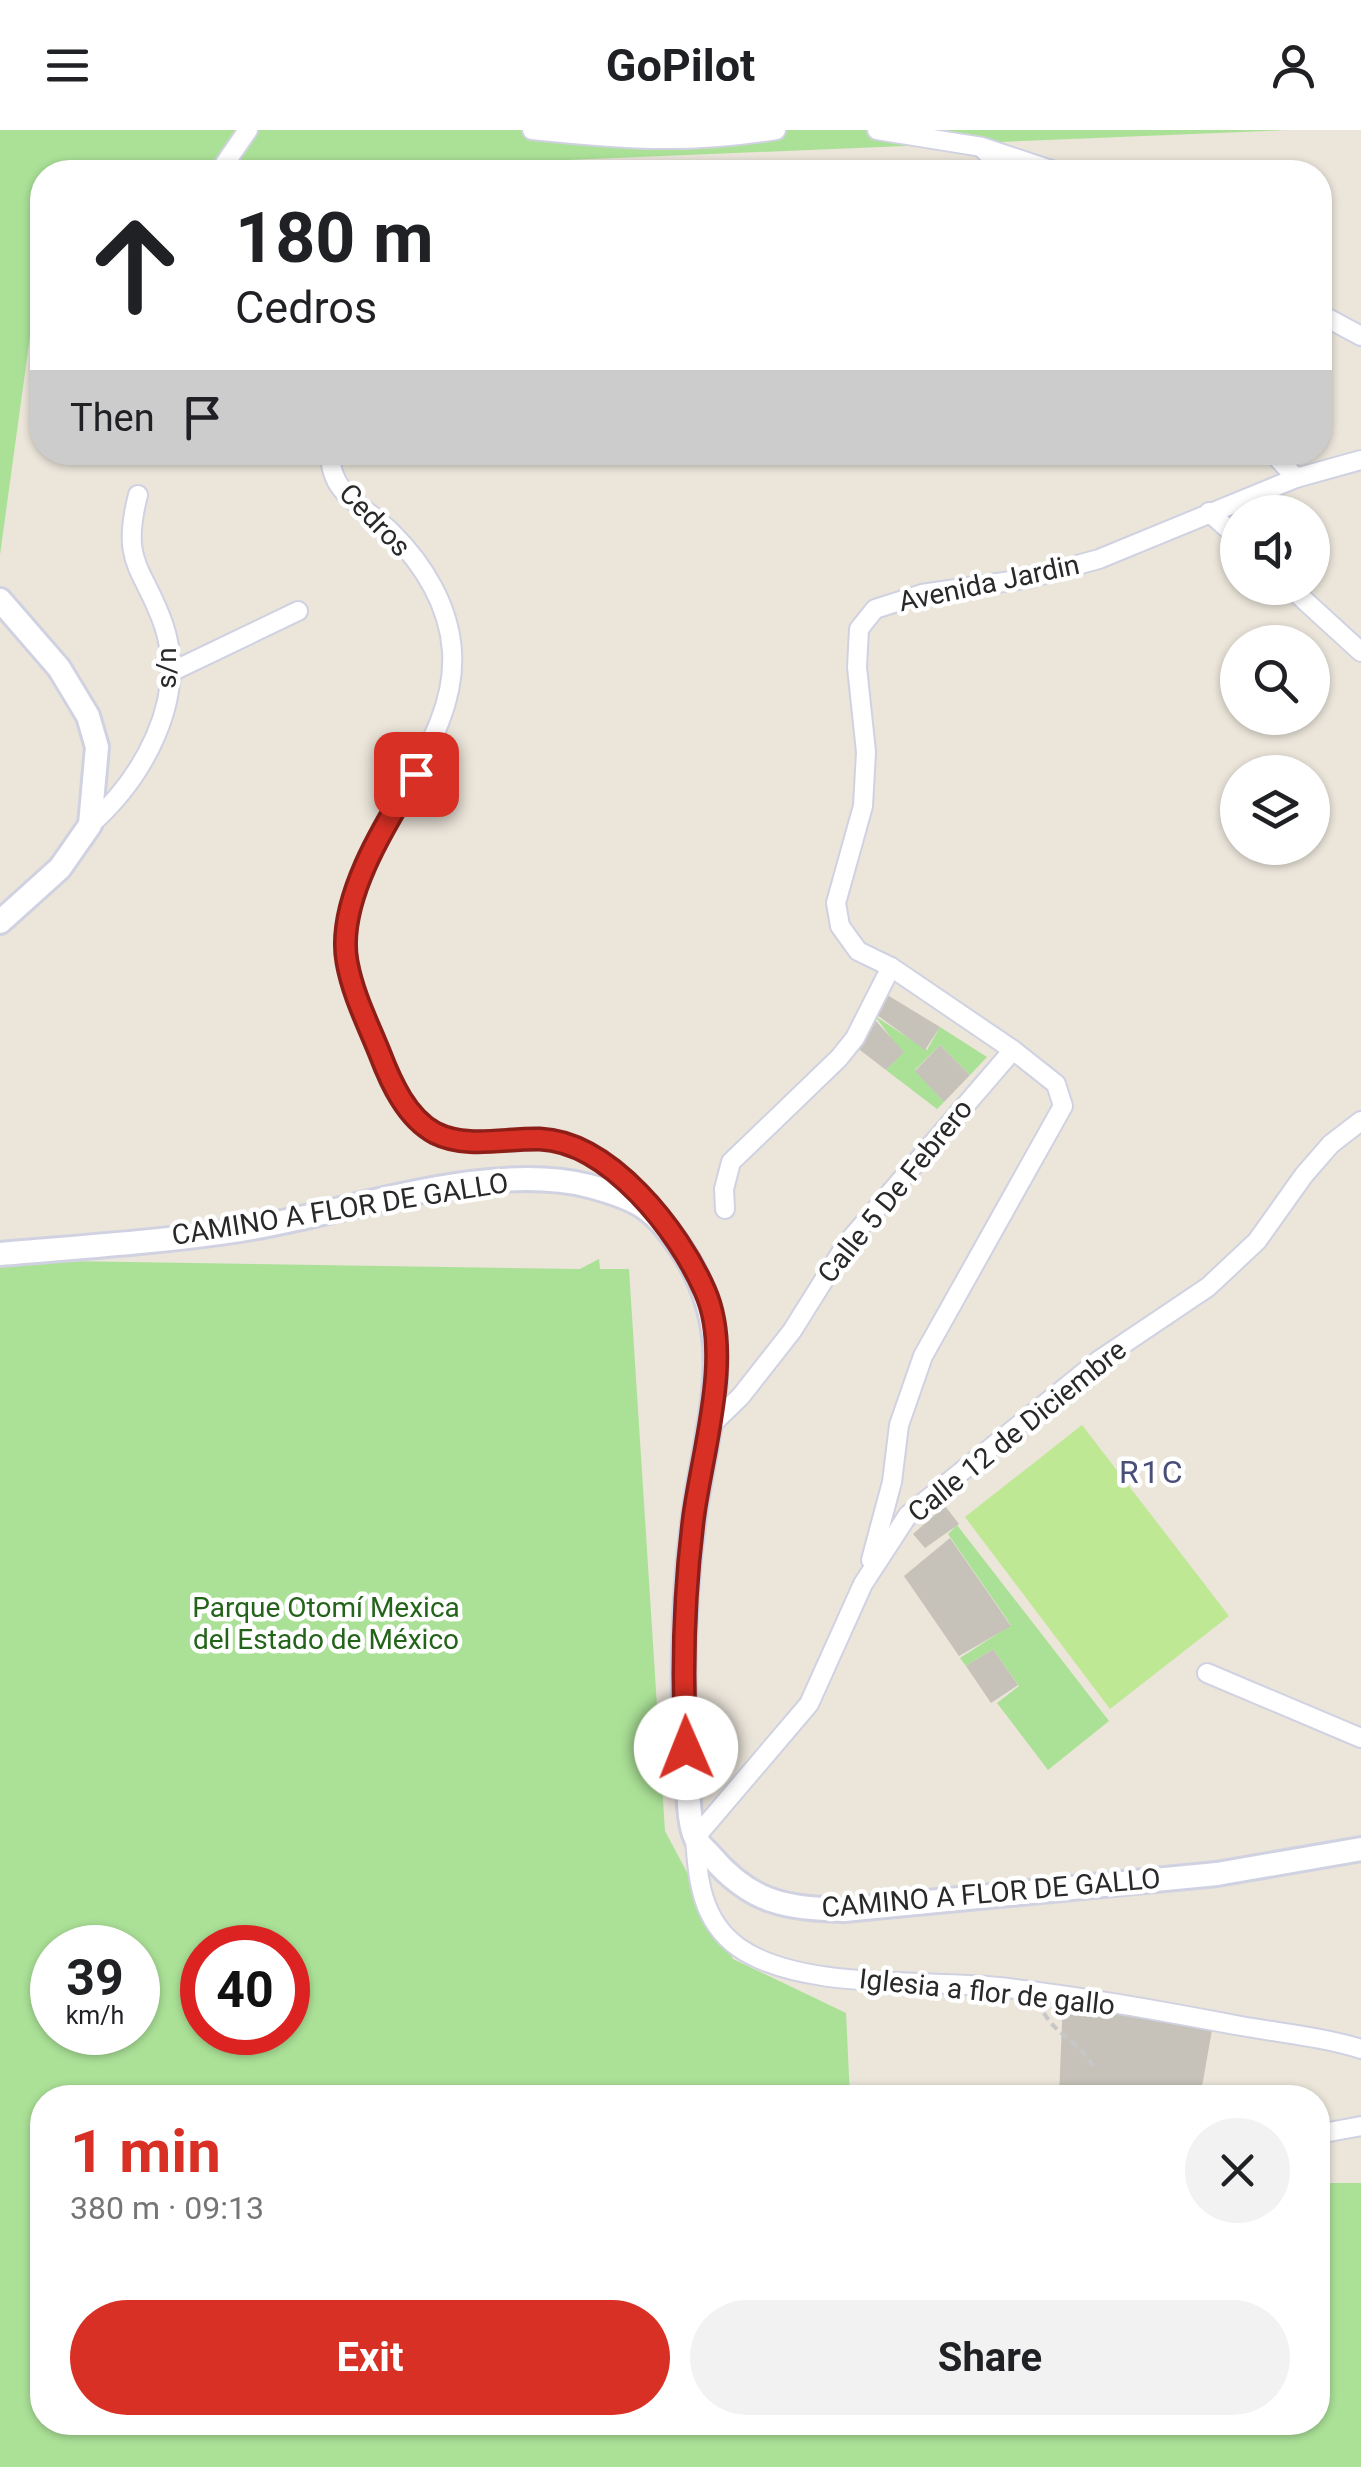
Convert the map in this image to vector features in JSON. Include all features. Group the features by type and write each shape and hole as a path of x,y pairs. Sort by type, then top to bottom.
{"street":[{"path":"227,160 248,130"},
{"path":"532,130 674,142 776,130"},
{"path":"877,130 982,147 1021,160"},
{"path":"982,147 994,160"},
{"path":"1332,320 1361,336"},
{"name":"Avenida Jardin","path":"863,1584 881,1532 899,1425 923,1356 1063,1106 1056,1084 1013,1050 891,968 858,951 840,926 836,904 863,806 866,752 858,629 875,610 922,594 1030,578 1098,559 1296,478 1361,460"},
{"name":"Cedros","path":"331,465 340,488 393,534 437,592 450,626 453,667 446,704 416,774 369,860 353,901 345,938 356,999 386,1068 418,1121 432,1131 466,1142 544,1139 574,1146 611,1168 648,1207"},
{"path":"1284,465 1296,478"},
{"name":"s/n","path":"90,825 117,802 147,752 166,703 171,672 163,623 130,546 138,495"},
{"path":"1209,512 1220,522"},
{"path":"0,600 59,668 88,716 97,748 90,825 60,868 0,922"},
{"path":"1310,605 1361,652"},
{"path":"171,672 298,611"},
{"path":"725,1209 724,1188 731,1162 839,1058 855,1038 891,968"},
{"name":"Calle 5 De Febrero","path":"708,1429 741,1396 792,1331 837,1256 1013,1050"},
{"name":"Calle 12 de Diciembre","path":"695,1838 809,1704 863,1584 908,1515 1098,1361 1208,1287 1257,1241 1304,1175 1332,1144 1361,1121"},
{"name":"CAMINO A FLOR DE GALLO","path":"0,1254 242,1230 356,1204 498,1181 547,1178 591,1186 648,1207"},
{"path":"648,1207 678,1244 707,1295 715,1325 716,1358 692,1526 688,1597 684,1721 695,1838"},
{"path":"1207,1673 1361,1738"},
{"name":"CAMINO A FLOR DE GALLO","path":"695,1838 725,1873 766,1900 792,1908 844,1910 1217,1874 1361,1849"},
{"name":"Iglesia a flor de gallo","path":"695,1838 698,1879 712,1920 734,1944 760,1960 792,1969 884,1982 996,1986 1085,1999 1361,2049"},
{"path":"1330,2132 1361,2126"}],"path":[{"path":"1044,2008 1049,2022 1084,2053 1094,2069"}],"green space":[{"path":"0,130 1290,130 566,160 30,160 30,336 0,555"},
{"path":"875,1016 927,1050 940,1027 987,1057 970,1075 940,1045 915,1070 944,1102 937,1109 886,1070 902,1053"},
{"name":"Parque Otomí Mexica del Estado de México","path":"599,1259 600,1269 629,1269 665,1831 733,1959 846,2013 849,2085 30,2085 30,2435 1330,2435 1330,2183 1361,2183 1361,2467 0,2467 0,1260 580,1269"},
{"path":"1082,1425 1229,1616 1110,1709 965,1517"},
{"path":"957,1525 1109,1721 1048,1770 997,1703 1019,1686 993,1649 966,1666 960,1658 1011,1625 948,1534"}],"building":[{"path":"884,993 940,1027 925,1050 877,1015"},
{"path":"875,1020 904,1052 886,1070 856,1047"},
{"path":"940,1045 970,1075 944,1102 915,1071"},
{"path":"945,1506 959,1524 925,1548 913,1534"},
{"path":"950,1538 1011,1626 959,1656 904,1576"},
{"path":"993,1649 1018,1685 991,1703 966,1666"},
{"path":"1063,1999 1213,2024 1202,2085 1060,2085"}],"district":[{"name":"R1C","path":"1152,1472"}],"route":[{"path":"416,774 369,860 353,901 345,938 356,999 400,1096 418,1121 447,1138 466,1142 544,1139 592,1155 626,1181 663,1224 707,1295 715,1325 716,1358 692,1526 686,1748"}]}
